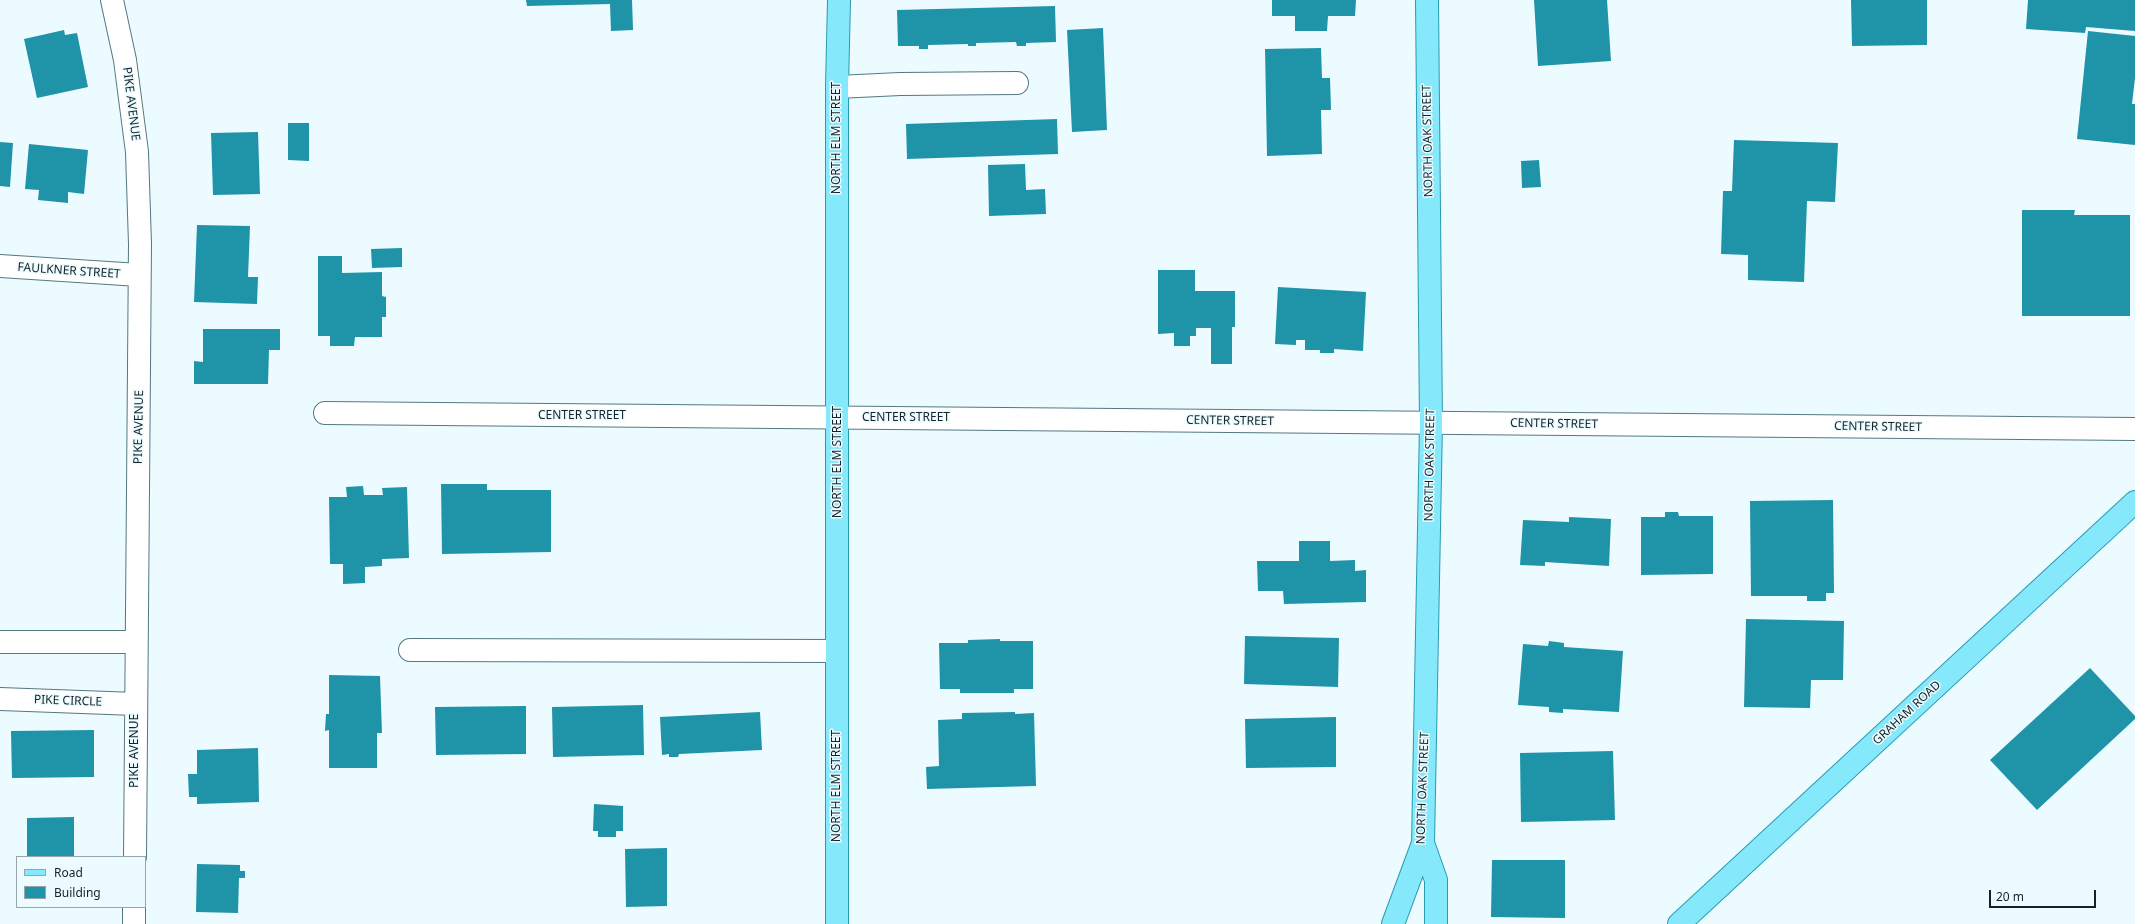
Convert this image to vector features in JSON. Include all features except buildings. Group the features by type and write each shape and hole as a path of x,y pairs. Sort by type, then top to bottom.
{"main road":[{"name":"NORTH ELM STREET","path":"836,924 838,418 837,87 839,0"},
{"name":"NORTH OAK STREET","path":"1393,924 1423,843 1431,423 1427,0"},
{"name":"GRAHAM ROAD","path":"1678,924 2135,502"},
{"path":"1423,843 1436,880 1436,924"}],"street":[{"name":"PIKE AVENUE","path":"112,0 125,60 137,152 140,244 135,642 135,856"},
{"path":"837,87 900,84 1017,83"},
{"name":"FAULKNER STREET","path":"0,266 139,275"},
{"name":"CENTER STREET","path":"325,413 2135,429"},
{"path":"0,642 135,642"},
{"path":"410,650 837,651"},
{"name":"PIKE CIRCLE","path":"0,699 136,704"},
{"path":"134,908 134,924"}]}
